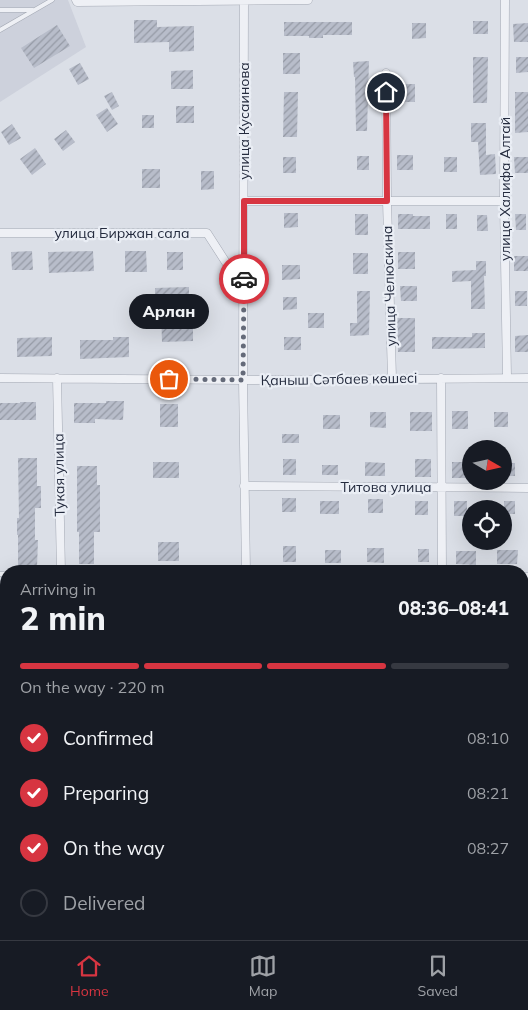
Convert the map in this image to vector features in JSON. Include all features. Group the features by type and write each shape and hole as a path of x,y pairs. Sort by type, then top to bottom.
{"street":[{"name":"улица Кусаинова","path":"244,0 243,380 246,565"},
{"path":"76,1 308,0"},
{"name":"улица Халифа Алтай","path":"504,0 506,377"},
{"name":"улица Челюскина","path":"386,73 387,201 392,378"},
{"path":"244,201 504,201"},
{"name":"улица Биржан сала","path":"0,233 207,233 244,290"},
{"name":"Қаныш Сәтбаев көшесі","path":"0,378 243,380 528,378"},
{"name":"Тукая улица","path":"57,378 60,565"},
{"path":"441,378 442,565"},
{"name":"Титова улица","path":"244,486 528,488"}],"lane":[{"path":"0,30 52,0"},
{"path":"0,10 35,10"}],"shaded area":[{"path":"0,0 68,0 86,47 0,102"}],"building":[{"path":"134,20 157,20 157,27 194,26 194,51 169,52 169,42 134,43"},
{"path":"473,21 488,21 488,34 473,34"},
{"path":"284,22 352,22 352,35 323,35 323,38 284,36"},
{"path":"412,23 426,23 426,38 412,39"},
{"path":"528,23 528,42 514,42 513,24"},
{"path":"57,25 70,46 34,68 21,48"},
{"path":"283,53 300,53 300,74 283,74"},
{"path":"473,57 488,57 487,103 473,103"},
{"path":"516,57 528,57 528,72 516,73"},
{"path":"369,61 367,131 356,131 353,62"},
{"path":"80,63 89,79 78,85 69,69"},
{"path":"193,70 193,89 171,89 171,71"},
{"path":"398,84 415,84 415,102 398,102"},
{"path":"112,92 119,106 112,110 104,96"},
{"path":"284,92 298,92 297,137 283,137"},
{"path":"515,92 528,92 528,132 515,133"},
{"path":"176,106 194,106 194,123 176,123"},
{"path":"107,108 118,124 107,132 96,115"},
{"path":"142,115 154,115 154,128 142,128"},
{"path":"471,123 486,123 486,155 495,154 496,174 480,175 478,142 471,142"},
{"path":"12,124 21,138 9,145 1,132"},
{"path":"66,130 75,142 63,151 54,139"},
{"path":"35,148 46,164 32,175 20,159"},
{"path":"397,155 413,155 413,170 397,170"},
{"path":"357,156 369,156 369,170 357,170"},
{"path":"283,157 296,157 296,173 283,173"},
{"path":"444,157 457,157 457,172 444,172"},
{"path":"514,157 528,157 528,173 515,173"},
{"path":"142,169 160,169 160,188 142,188"},
{"path":"201,171 214,171 214,189 201,190"},
{"path":"284,213 298,213 298,227 284,228"},
{"path":"355,214 368,214 368,235 355,235"},
{"path":"398,214 430,216 430,229 398,229"},
{"path":"446,214 457,214 457,229 446,229"},
{"path":"515,214 526,214 526,230 516,230"},
{"path":"477,215 487,215 488,231 477,231"},
{"path":"32,251 33,270 12,270 11,252"},
{"path":"93,251 94,271 49,273 48,252"},
{"path":"125,251 146,251 147,272 125,272"},
{"path":"167,252 183,252 183,270 167,270"},
{"path":"398,252 415,252 415,269 398,269"},
{"path":"353,253 368,253 368,274 353,274"},
{"path":"514,256 528,256 528,271 514,271"},
{"path":"476,261 486,261 486,276 484,276 485,309 471,309 471,281 452,282 452,271 476,270"},
{"path":"282,265 300,265 300,279 282,280"},
{"path":"400,286 417,286 417,301 401,301"},
{"path":"189,287 189,321 193,321 193,341 162,342 161,311 155,311 155,288"},
{"path":"357,291 370,291 369,335 350,336 350,323 357,323"},
{"path":"515,291 527,291 527,306 515,306"},
{"path":"283,297 297,297 297,309 283,310"},
{"path":"308,313 324,313 324,328 308,328"},
{"path":"397,318 415,318 415,352 398,352"},
{"path":"472,333 485,333 485,348 432,349 432,337 472,337"},
{"path":"528,335 528,352 515,352 515,336"},
{"path":"52,337 52,356 17,357 17,338"},
{"path":"113,337 129,337 129,357 80,359 80,340 113,340"},
{"path":"284,337 301,337 301,350 284,350"},
{"path":"106,401 124,401 123,420 95,419 95,423 74,423 74,403 106,403"},
{"path":"36,402 36,420 0,420 0,403"},
{"path":"160,404 178,404 178,427 160,427"},
{"path":"452,411 468,411 468,429 452,429"},
{"path":"370,412 386,412 386,428 370,427"},
{"path":"410,412 432,412 432,431 410,431"},
{"path":"494,412 508,412 508,427 494,427"},
{"path":"323,415 340,415 340,429 323,429"},
{"path":"282,434 299,434 299,443 282,443"},
{"path":"18,458 37,458 37,486 41,486 41,508 35,508 35,540 38,540 37,565 18,565 17,518 19,518"},
{"path":"283,459 296,459 296,475 283,475"},
{"path":"415,459 431,459 431,477 415,477"},
{"path":"153,462 179,462 179,478 153,478"},
{"path":"365,462 385,463 385,476 365,476"},
{"path":"452,462 462,462 462,478 452,478"},
{"path":"512,463 515,463 515,476 512,476"},
{"path":"322,465 338,465 338,475 322,475"},
{"path":"77,466 97,466 97,485 100,485 100,532 94,532 94,564 79,564"},
{"path":"282,498 296,498 296,512 282,512"},
{"path":"368,499 383,499 383,513 368,513"},
{"path":"320,501 339,501 339,514 320,514"},
{"path":"415,501 428,501 428,515 415,515"},
{"path":"454,501 462,501 462,516 454,516"},
{"path":"512,501 515,501 515,514 512,514"},
{"path":"158,542 179,542 179,561 158,561"},
{"path":"283,546 296,546 296,562 283,562"},
{"path":"367,548 384,548 384,563 367,562"},
{"path":"418,549 429,549 429,562 418,562"},
{"path":"325,550 341,550 341,563 325,563"},
{"path":"497,550 518,550 517,564 497,564"},
{"path":"456,551 476,551 476,565 456,564"}],"way so far":[{"path":"169,379 243,380 244,279"}],"place":[{"name":"Арлан","path":"169,379"}],"route":[{"path":"244,279 244,201 387,201 386,92"}]}
